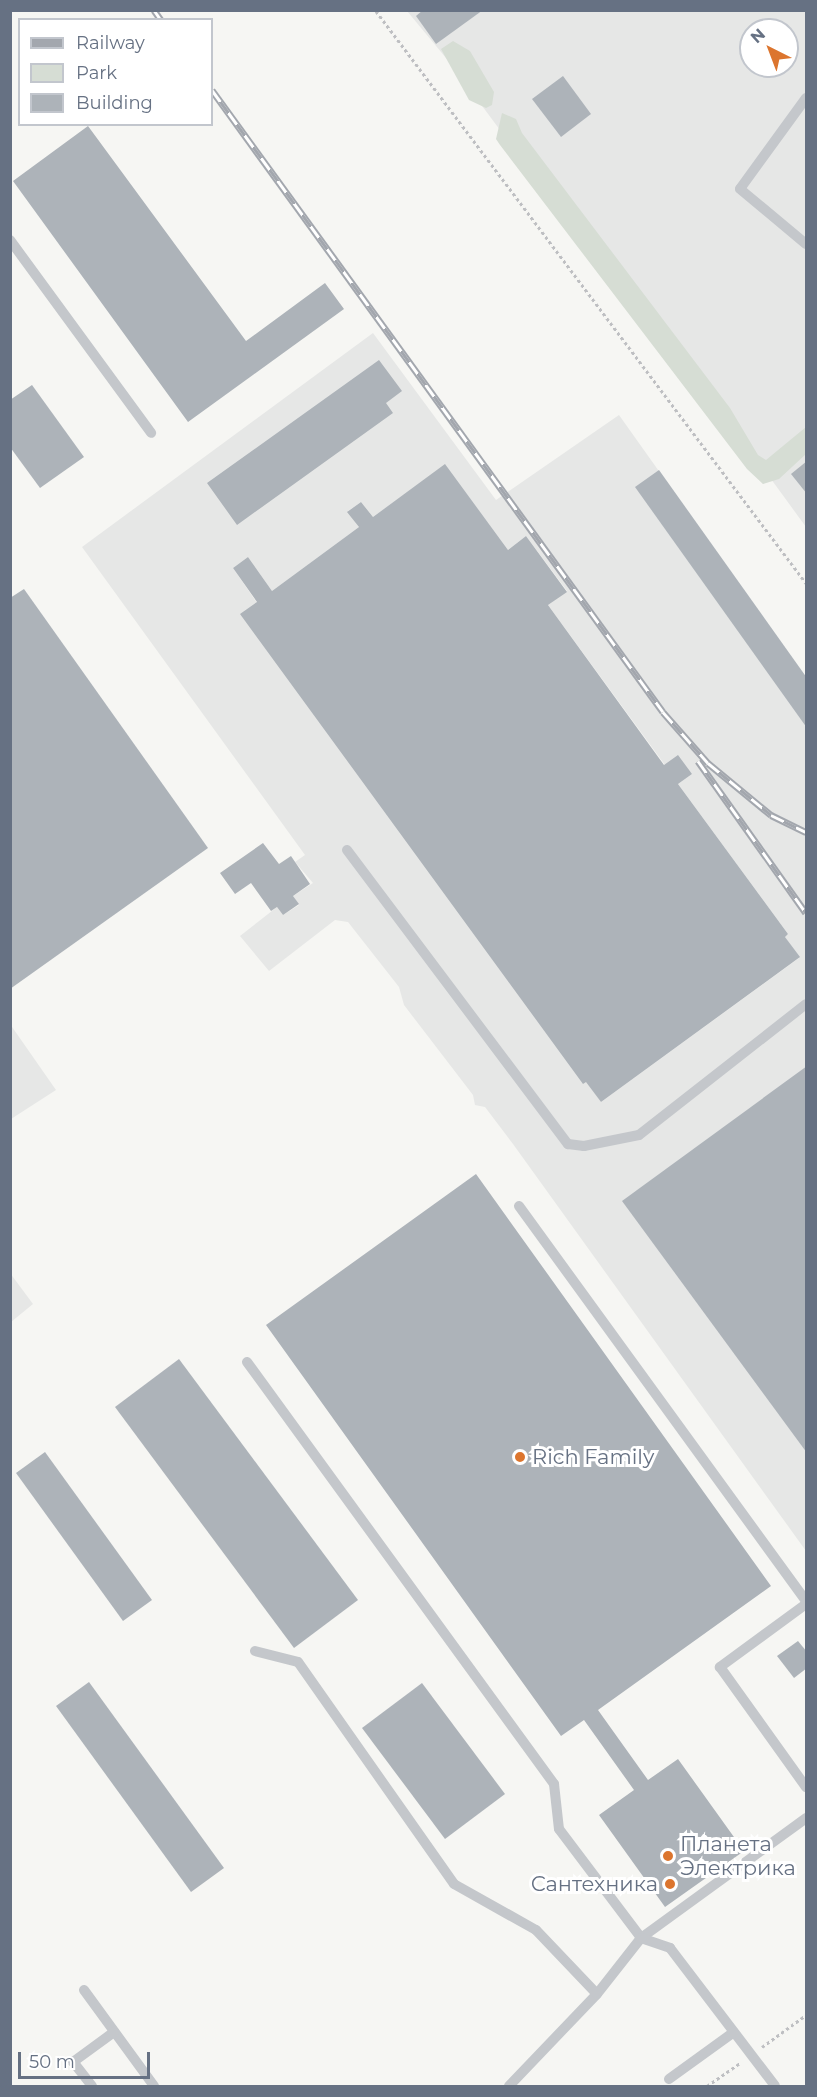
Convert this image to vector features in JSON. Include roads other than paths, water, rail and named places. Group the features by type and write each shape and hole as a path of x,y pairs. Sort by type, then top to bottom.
{"lane":[{"path":"807,98 740,189 807,244"},
{"path":"10,240 151,434"},
{"path":"347,850 568,1144 584,1146 639,1136 807,1004"},
{"path":"519,1206 807,1602 720,1667 807,1787"},
{"path":"248,1362 554,1784 559,1828 641,1938 670,1948 775,2086"},
{"path":"255,1652 298,1662 454,1884 536,1930 597,1994"},
{"path":"509,2086 597,1994 641,1938 807,1818"},
{"path":"84,1990 154,2086"},
{"path":"92,2086 74,2062 114,2032"},
{"path":"669,2079 734,2032"}],"railway":[{"path":"154,10 160,18"},
{"path":"213,91 663,712 708,763 771,815 806,832"},
{"path":"698,761 806,913"}],"place":[{"name":"Rich Family","path":"520,1457"},
{"name":"Планета Электрика","path":"668,1856"},
{"name":"Сантехника","path":"670,1884"}]}
